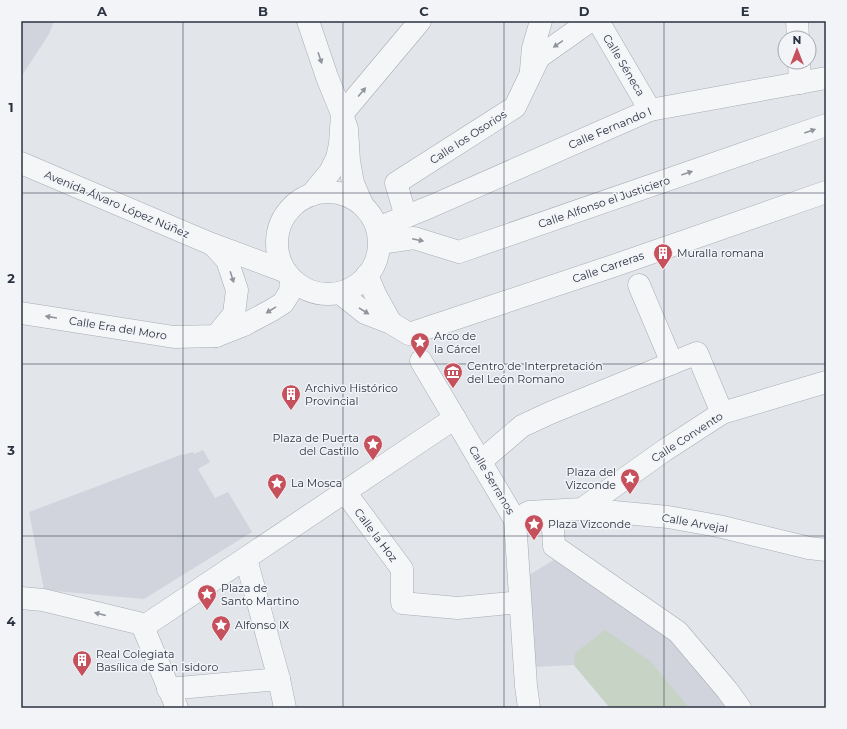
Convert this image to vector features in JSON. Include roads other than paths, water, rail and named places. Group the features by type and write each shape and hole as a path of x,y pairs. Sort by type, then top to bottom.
{"street":[{"path":"308,21 347,129 349,161 354,183 362,204"},
{"path":"311,195 330,172 337,158 340,144 342,114 420,21"},
{"path":"528,80 533,48 541,21"},
{"name":"Calle los Osorios","path":"406,217 396,182 515,107 540,57 588,22"},
{"name":"Calle Séneca","path":"588,22 650,110"},
{"name":"Calle Fernando I","path":"379,236 406,217 650,110 799,72 826,78"},
{"name":"Calle Alfonso el Justiciero","path":"379,236 414,238 459,252 826,125"},
{"name":"Avenida Álvaro López Núñez","path":"21,163 213,245 289,269"},
{"path":"324,192 338,192 362,204 370,213 379,236 372,269 358,285 350,290 334,295 318,294 304,289 289,269 278,259 276,246 277,233 281,220 299,201 311,195 324,192"},
{"name":"Calle Carreras","path":"400,329 616,265 826,192"},
{"name":"Avenida Álvaro López Núñez","path":"213,245 239,249 250,248 262,243 277,233"},
{"path":"213,245 227,260 237,290 234,314 216,336"},
{"name":"Calle Era del Moro","path":"21,313 174,337 216,336 244,325 283,303 290,292 289,269"},
{"name":"Calle Serranos","path":"367,275 375,294 420,359 515,520 529,708"},
{"path":"640,285 672,363"},
{"path":"340,293 365,313 400,329"},
{"path":"480,462 522,426 550,413 697,353 722,413"},
{"name":"Calle Convento","path":"566,510 665,450 722,413 826,382"},
{"path":"434,433 437,388"},
{"path":"21,598 43,600 140,625 252,554 455,418"},
{"name":"Calle la Hoz","path":"345,492 402,569 402,604 458,608 520,602"},
{"path":"566,510 554,546 678,632 727,690 740,708"},
{"name":"Calle Arvejal","path":"515,520 528,512 566,510 668,517 718,526 809,548 826,550"},
{"path":"252,554 286,708"},
{"path":"140,625 172,698 279,679"}],"place":[{"name":"Muralla romana","path":"663,270"},
{"name":"Arco de la Cárcel","path":"420,359"},
{"name":"Centro de Interpretación del León Romano","path":"453,389"},
{"name":"Archivo Histórico Provincial","path":"291,411"},
{"name":"Plaza de Puerta del Castillo","path":"373,461"},
{"name":"Plaza del Vizconde","path":"630,495"},
{"name":"La Mosca","path":"277,500"},
{"name":"Plaza Vizconde","path":"534,541"},
{"name":"Plaza de Santo Martino","path":"207,611"},
{"name":"Alfonso IX","path":"221,642"},
{"name":"Real Colegiata Basílica de San Isidoro","path":"82,677"}]}
